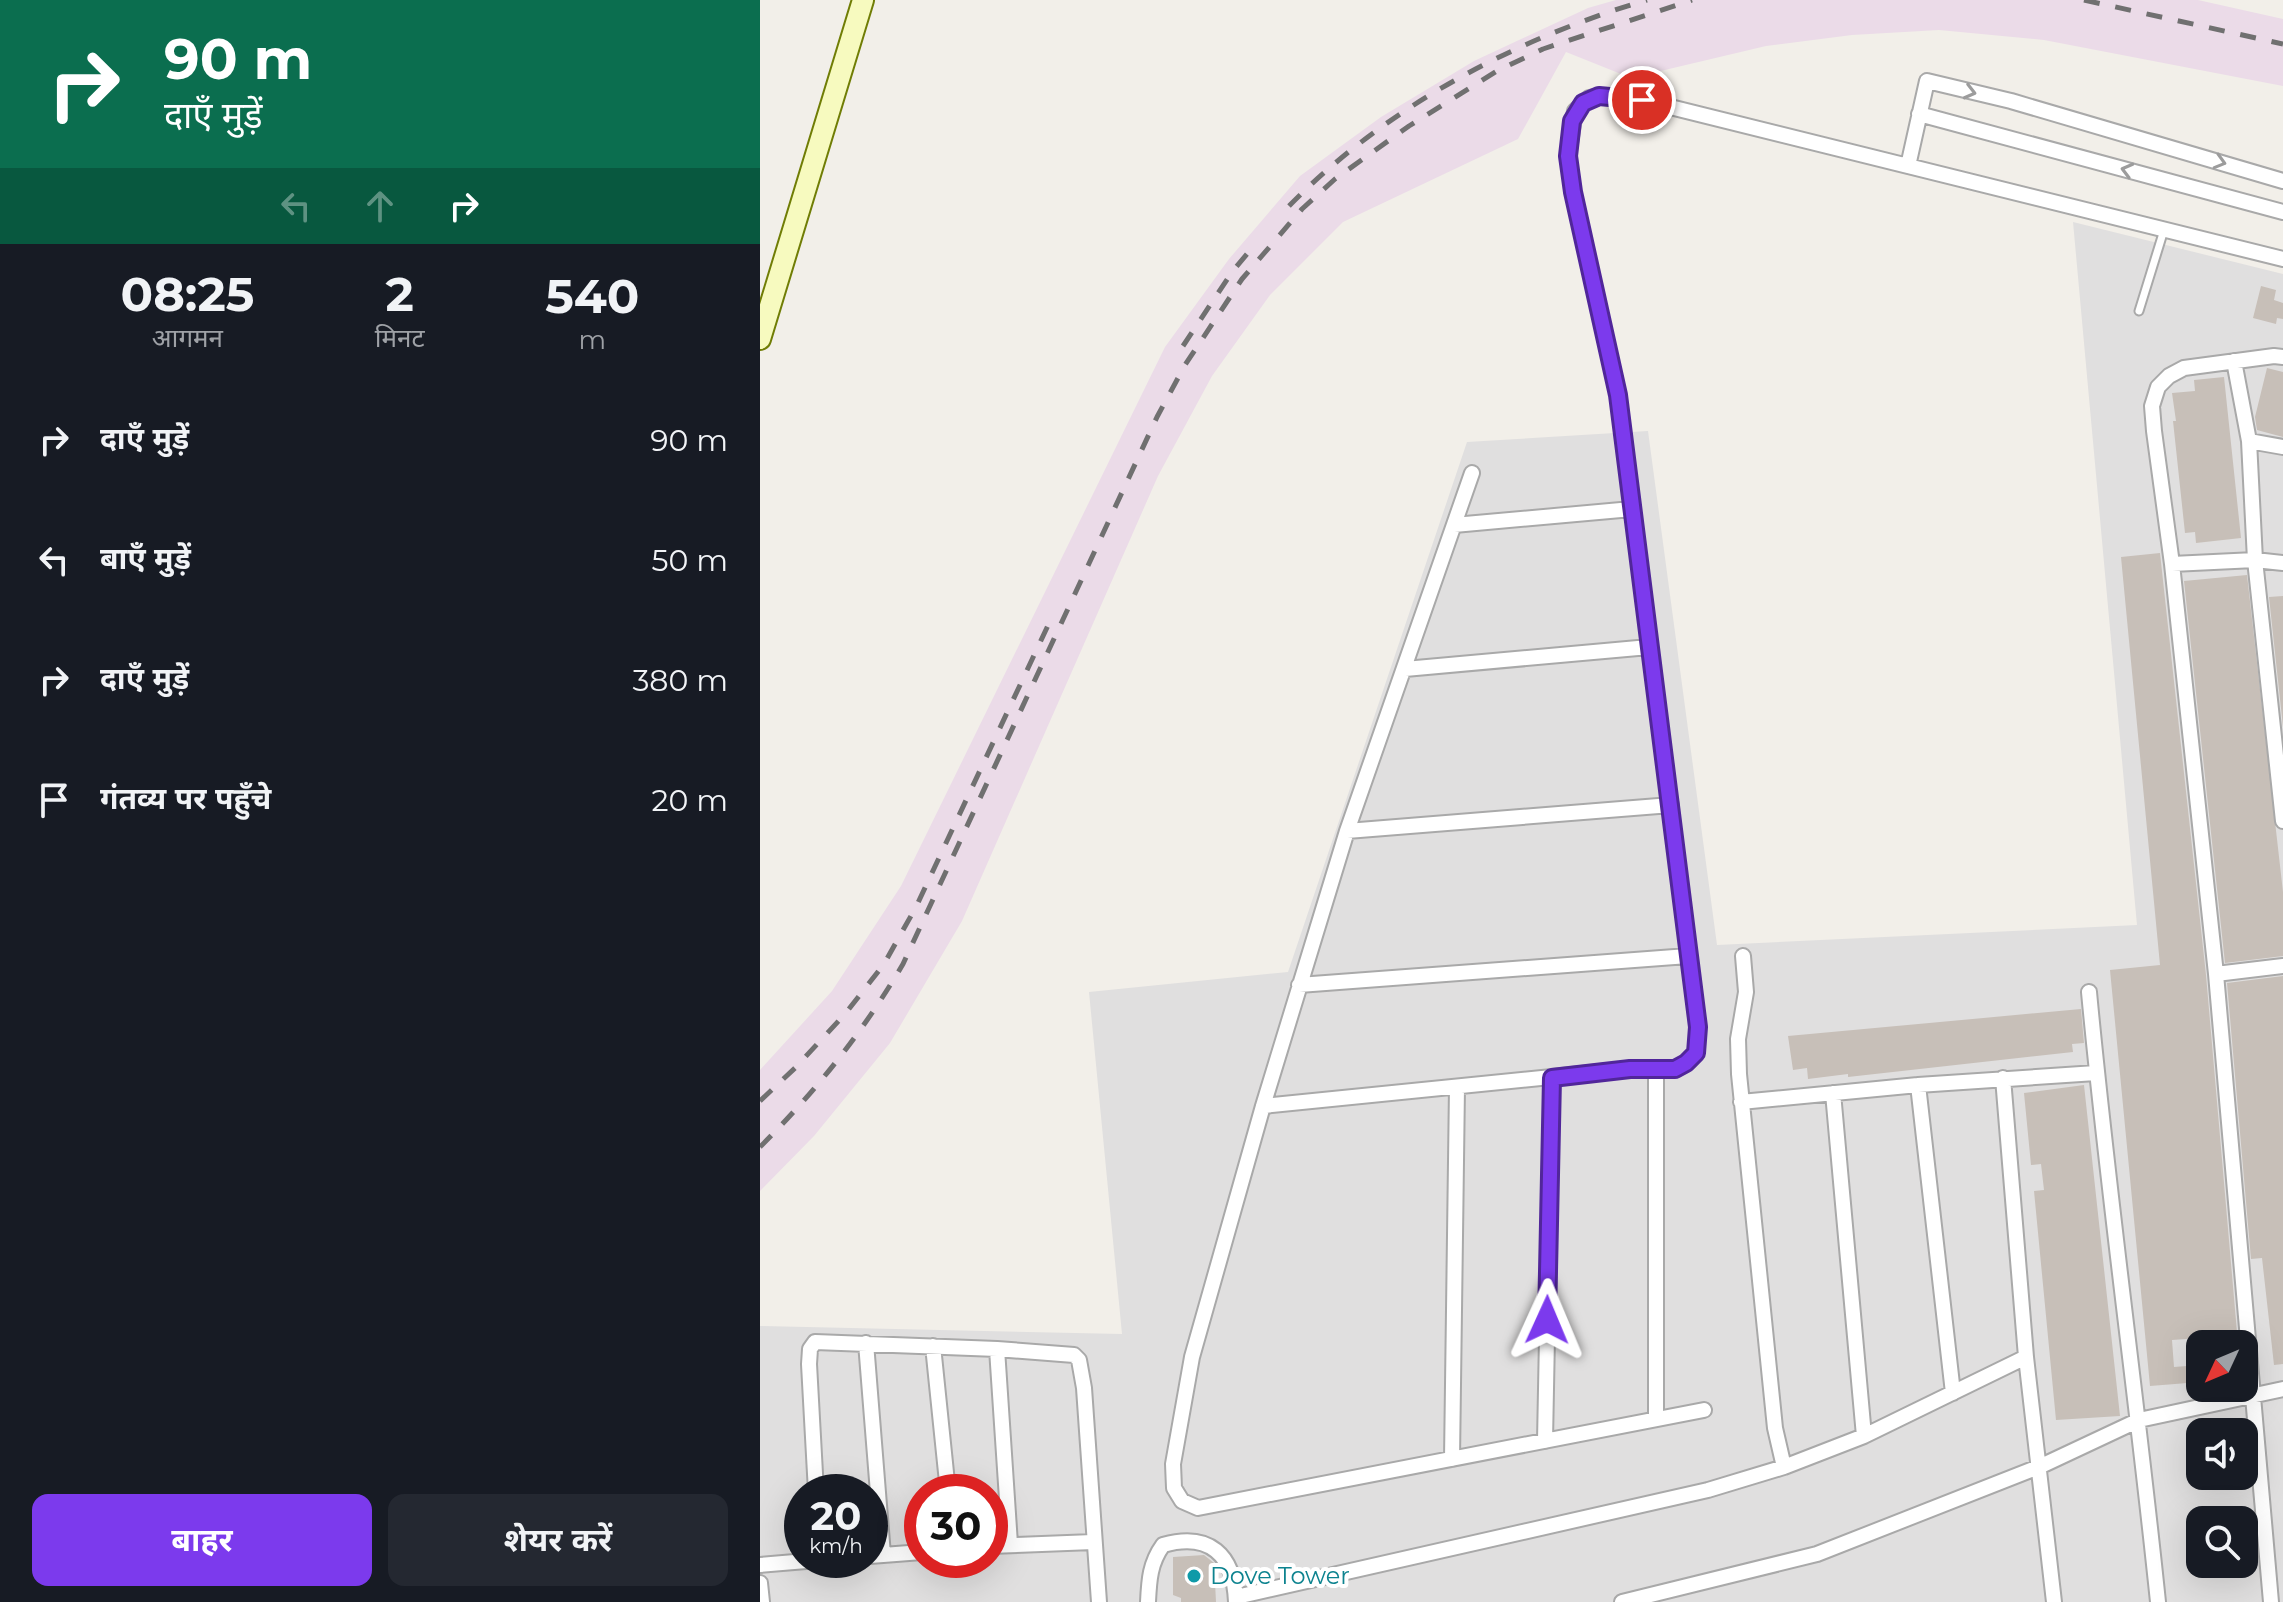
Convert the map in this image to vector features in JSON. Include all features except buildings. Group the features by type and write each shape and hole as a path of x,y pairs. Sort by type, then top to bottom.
{"street":[{"path":"760,339 863,0"},
{"path":"1908,166 1927,81 2011,101 2283,181"},
{"path":"1263,1106 1630,1069 1675,1069 1696,1053 1698,1027 1618,395 1573,192 1568,156 1575,111 1589,98 1642,100 2283,259"},
{"path":"1919,114 2283,212"},
{"path":"2246,1330 2216,974 2172,564 2154,431 2153,397 2169,376 2184,368 2283,357"},
{"path":"2234,361 2249,441 2255,560 2283,821"},
{"path":"2249,441 2283,447"},
{"path":"1472,473 1405,669 1376,742 1263,1106 1192,1357 1173,1464 1174,1488 1182,1501 1198,1508 1704,1410"},
{"path":"1454,525 1632,509"},
{"path":"2172,564 2255,560 2283,563"},
{"path":"1405,669 1649,647"},
{"path":"1347,831 1671,805"},
{"path":"1299,985 1688,956"},
{"path":"1743,956 1746,992 1738,1039 1741,1102 1775,1428 1784,1467"},
{"path":"2216,974 2283,966"},
{"path":"2089,992 2158,1602"},
{"path":"1656,1069 1656,1419"},
{"path":"1741,1102 2003,1078 2096,1073"},
{"path":"1545,1441 1552,1078"},
{"path":"2003,1078 2026,1357 2041,1466 2054,1602"},
{"path":"1918,1085 1953,1393"},
{"path":"1452,1459 1457,1087"},
{"path":"1833,1093 1864,1436"},
{"path":"815,1474 810,1349 815,1342 1074,1355 1079,1360 1084,1388 1099,1602"},
{"path":"866,1343 872,1474"},
{"path":"933,1346 946,1474"},
{"path":"997,1349 1010,1544 1093,1542"},
{"path":"1148,1602 1149,1572 1156,1555 1163,1545 1180,1540 1201,1541 1215,1547 1224,1559 1236,1599 1708,1490 1784,1467 1864,1436 2026,1357"},
{"path":"2258,1395 2283,1389"},
{"path":"1622,1602 1817,1554 2041,1466 2139,1420 2224,1402"},
{"path":"2253,1402 2271,1602"},
{"path":"760,1565 784,1563"}],"lane":[{"path":"2139,311 2164,230"}],"shaded area":[{"path":"1616,0 2198,0 2283,19 2283,86 2044,40 1939,30 1852,35 1766,46 1631,78 1566,52 1518,139 1343,222 1270,295 1212,376 1158,476 962,921 890,1043 814,1136 760,1191 760,1070 832,991 901,886 1165,347 1229,259 1300,176 1381,117 1474,61 1588,8"},
{"path":"2073,222 2283,274 2283,1602 760,1602 760,1326 1122,1334 1089,992 1288,972 1467,442 1648,431 1717,945 2137,925"}],"railway":[{"path":"1289,206 1368,137 1455,80 1549,35 1647,0"},
{"path":"760,1147 838,1060 903,964 1157,417 1185,365 1242,279 1302,209 1335,179 1409,126 1497,71 1543,49 1692,0"},
{"path":"2084,0 2283,44"},
{"path":"1183,346 1232,272 1252,248"},
{"path":"760,1101 845,1014 884,964 916,907 1051,619"}],"place":[{"name":"Dove Tower","path":"1194,1576"}],"route":[{"path":"1547,1320 1552,1078 1630,1069 1675,1069 1696,1053 1698,1027 1618,395 1573,192 1568,156 1575,111 1589,98 1613,96 1642,100"}]}
